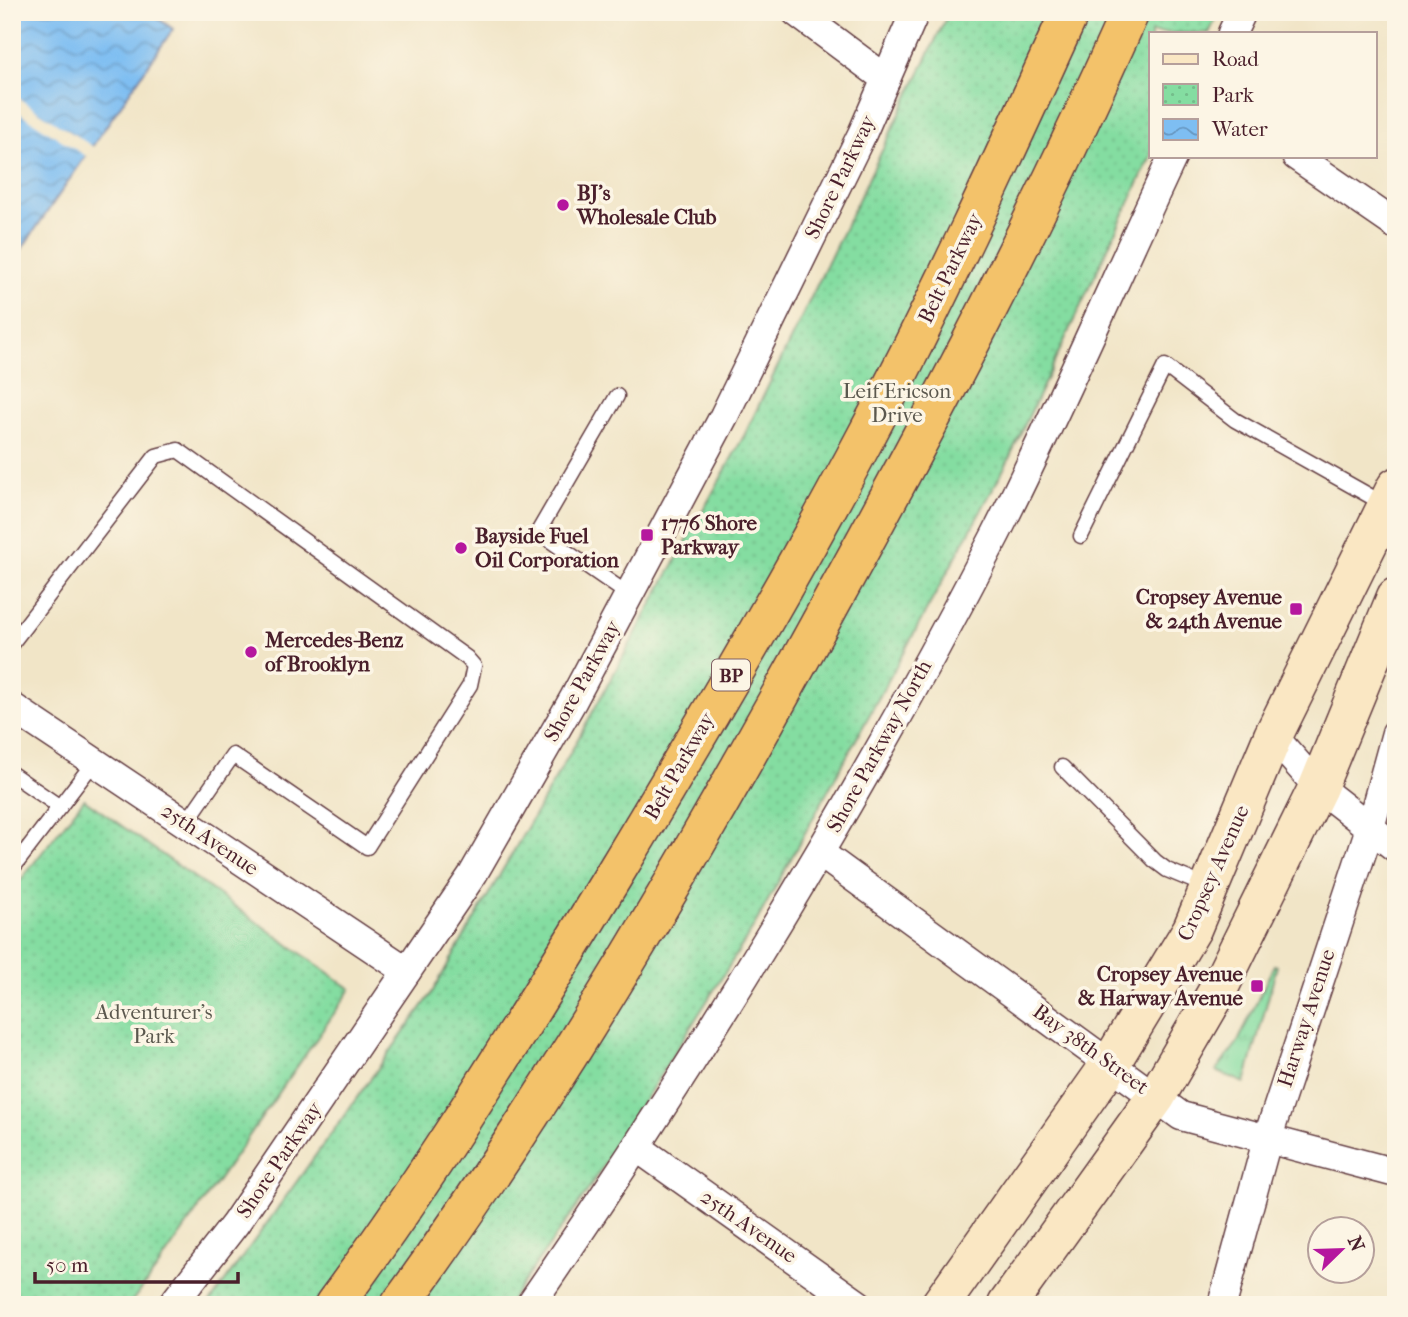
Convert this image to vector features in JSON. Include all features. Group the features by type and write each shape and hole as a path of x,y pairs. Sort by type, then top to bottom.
{"highway":[{"name":"Belt Parkway","path":"334,1305 510,1042 645,823 728,680 862,444 951,268 1070,12"},
{"name":"BP","path":"400,1305 527,1119 736,780 1006,276 1130,12"}],"main road":[{"name":"Cropsey Avenue","path":"940,1305 1111,1063 1192,929 1273,736 1393,501"},
{"path":"1007,1305 1156,1097 1217,992 1318,787 1396,597"}],"street":[{"path":"796,12 886,79"},
{"name":"Shore Parkway","path":"172,1305 235,1224 473,874 629,595 724,416 886,79 915,12"},
{"path":"1232,32 1242,12"},
{"name":"Shore Parkway North","path":"530,1305 638,1148 820,853 996,533 1172,158"},
{"path":"1299,158 1396,225"},
{"name":"25th Avenue","path":"16,718 94,762 407,971"},
{"name":"Harway Avenue","path":"1222,1305 1268,1137 1370,828 1396,733"},
{"path":"1273,736 1318,787 1396,848"},
{"name":"Bay 38th Street","path":"820,853 1181,1116 1396,1173"},
{"name":"25th Avenue","path":"638,1148 859,1305"}],"lane":[{"path":"1081,536 1165,366 1235,420 1393,501"},
{"path":"617,396 538,532 629,595"},
{"path":"12,643 156,456 178,450 467,658 474,666 470,685 367,847 233,755 186,824"},
{"path":"12,869 94,762"},
{"path":"1062,767 1155,861 1167,870 1209,887"},
{"path":"12,774 60,807"}],"green space":[{"name":"Leif Ericson Drive","path":"949,12 1219,12 1209,32 1149,32 1150,158 1006,465 753,928 585,1195 507,1305 208,1305 430,996 573,748 745,434"},
{"name":"Adventurer’s Park","path":"84,799 351,989 129,1305 12,1305 12,891"},
{"path":"1274,965 1277,966 1245,1083 1216,1071 1238,1042"}],"water":[{"path":"12,12 149,12 173,29 12,263"}],"pier":[{"path":"12,94 95,148 89,158 12,108"}],"place":[{"name":"BJ's Wholesale Club","path":"563,205"},
{"name":"1776 Shore Parkway","path":"647,535"},
{"name":"Bayside Fuel Oil Corporation","path":"461,548"},
{"name":"Cropsey Avenue & 24th Avenue","path":"1296,609"},
{"name":"Mercedes-Benz of Brooklyn","path":"251,652"},
{"name":"Cropsey Avenue & Harway Avenue","path":"1257,986"}]}
